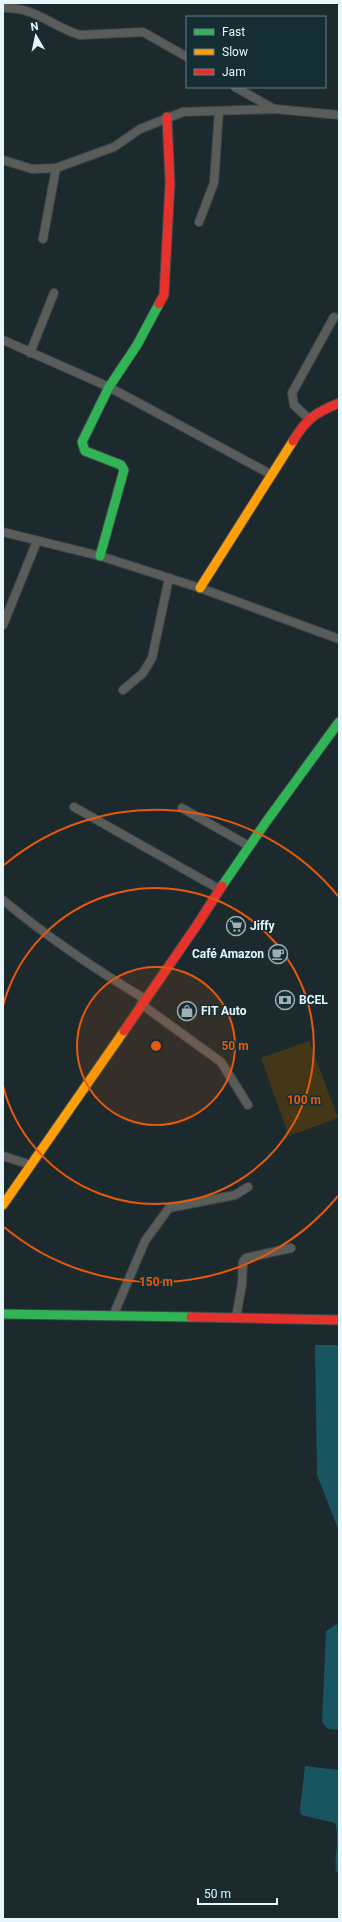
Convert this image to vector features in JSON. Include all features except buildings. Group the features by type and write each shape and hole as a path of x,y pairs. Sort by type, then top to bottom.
{"street":[{"path":"3,8 26,6 71,32 80,34 142,32 186,56"},
{"path":"237,88 275,109"},
{"path":"3,160 32,169 56,168 114,147 140,129 167,117 183,112 275,109 339,115"},
{"path":"199,222 214,183 219,111"},
{"path":"100,556 124,470 121,464 86,450 82,446 82,442 109,387 137,345 164,295 170,183 167,117"},
{"path":"43,239 56,168"},
{"path":"30,353 54,293"},
{"path":"309,419 294,404 292,393 334,317"},
{"path":"3,340 109,387 272,475"},
{"path":"200,588 304,423 320,411 339,403"},
{"path":"3,532 100,556 200,588 339,639"},
{"path":"3,625 37,541"},
{"path":"124,690 143,673 152,658 169,578"},
{"path":"3,1205 198,925 218,889 265,821 339,722"},
{"path":"74,807 218,889"},
{"path":"182,808 249,846"},
{"path":"3,900 29,922 143,1002 221,1062 248,1105"},
{"path":"3,1156 32,1165"},
{"path":"113,1316 145,1241 169,1208 235,1195 248,1187"},
{"path":"236,1318 242,1284 243,1262 246,1258 291,1248"},
{"path":"3,1314 339,1320"}],"shaded area":[{"path":"309,1041 338,1118 289,1136 261,1058"}],"water":[{"path":"315,1345 339,1345 339,1531 317,1475"},
{"path":"339,1624 339,1730 328,1729 322,1722 326,1631"},
{"path":"305,1766 339,1770 339,1874 336,1871 337,1835 335,1823 301,1815 300,1809"}],"traffic: fast":[{"path":"100,556 124,470 121,465 85,451 82,442 109,387 137,345 159,304"},
{"path":"222,886 266,822 339,722"},
{"path":"3,1314 191,1317"}],"traffic: slow":[{"path":"200,588 293,441"},
{"path":"3,1205 124,1031"}],"traffic: jam":[{"path":"159,304 164,295 170,183 167,117"},
{"path":"293,441 312,417 339,403"},
{"path":"124,1031 222,886"},
{"path":"191,1317 339,1320"}],"place":[{"name":"Jiffy","path":"236,926"},
{"name":"Café Amazon","path":"278,954"},
{"name":"BCEL","path":"285,1000"},
{"name":"FIT Auto","path":"187,1011"}]}
